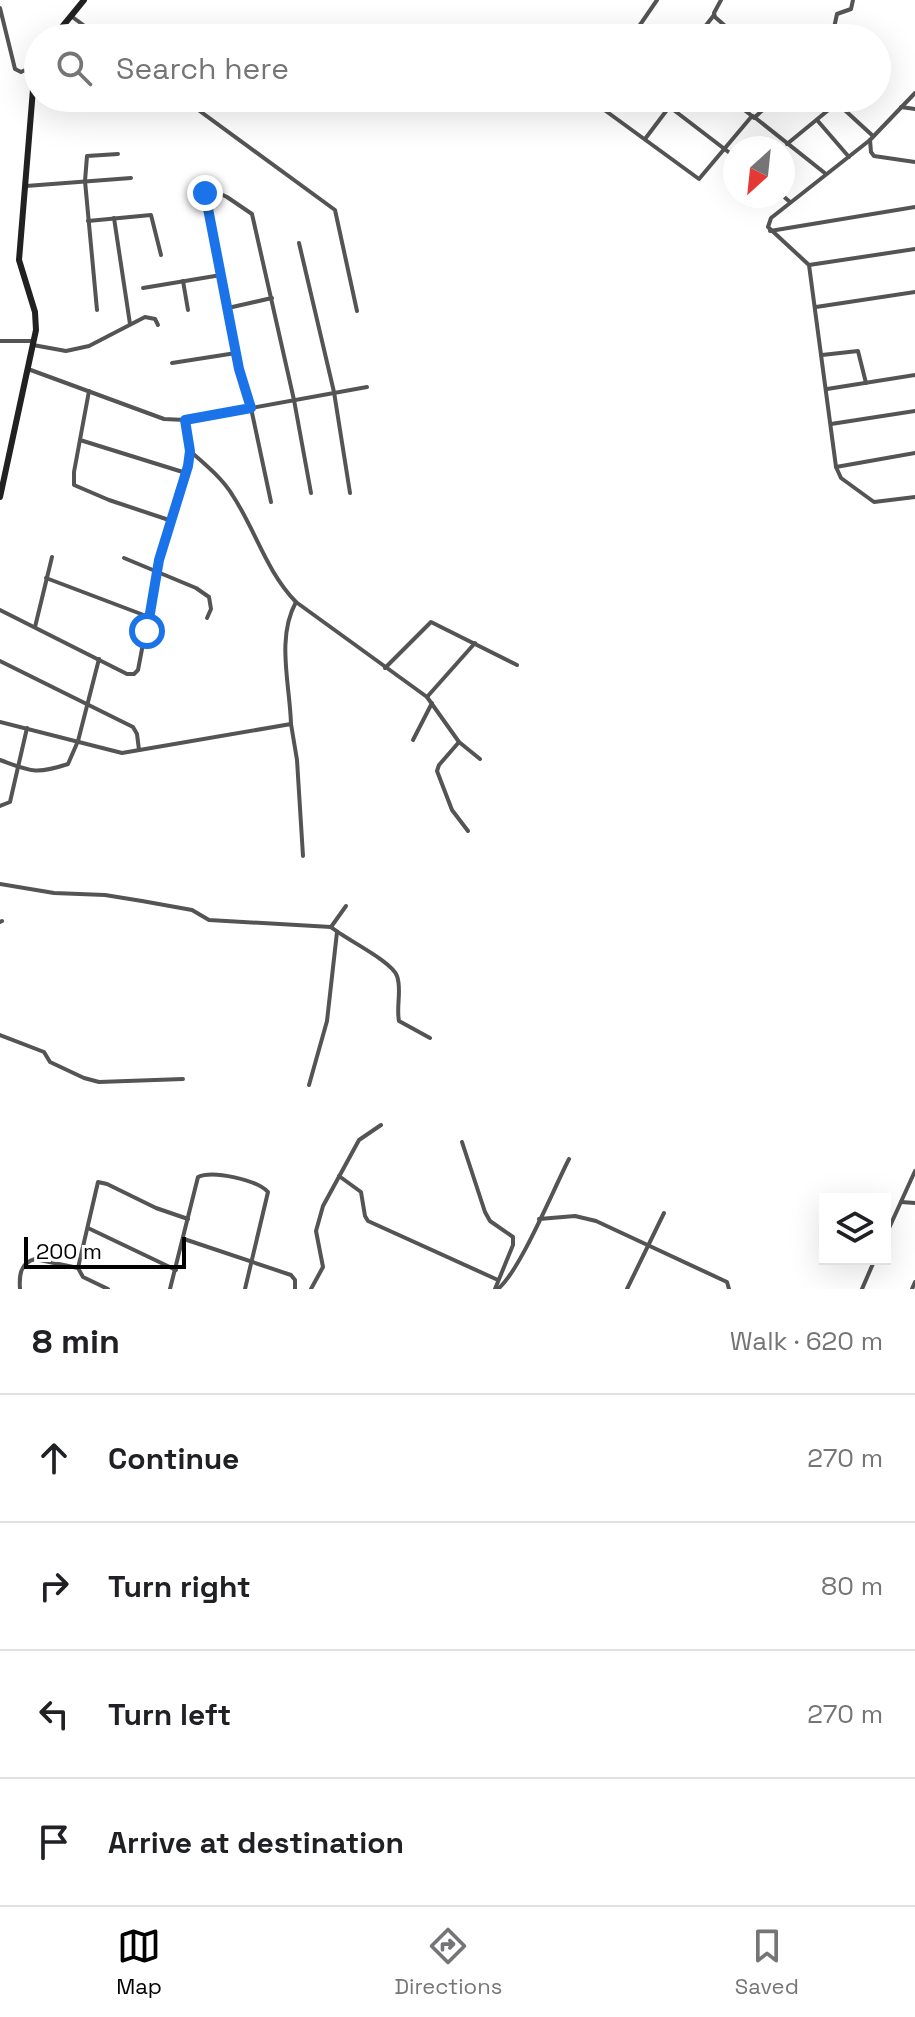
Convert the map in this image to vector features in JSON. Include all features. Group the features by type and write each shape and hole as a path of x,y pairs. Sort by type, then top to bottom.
{"street":[{"path":"64,24 84,0"},
{"path":"641,24 657,0"},
{"path":"707,24 721,0"},
{"path":"835,24 837,14 851,9 853,0"},
{"path":"0,8 15,69 24,70"},
{"path":"714,15 724,24"},
{"path":"71,16 82,24"},
{"path":"795,198 872,138 915,93"},
{"path":"901,107 915,109"},
{"path":"0,497 33,343 35,312 19,260 33,112"},
{"path":"201,112 335,210 357,311"},
{"path":"607,112 699,179 723,151"},
{"path":"645,139 665,112"},
{"path":"676,112 723,148"},
{"path":"747,112 777,136"},
{"path":"736,136 759,112"},
{"path":"795,138 826,112"},
{"path":"846,112 872,138 871,152 874,156 915,162"},
{"path":"817,120 849,157"},
{"path":"795,150 826,174"},
{"path":"97,310 85,181 87,155 118,154"},
{"path":"26,186 131,178"},
{"path":"271,502 236,353 205,195 208,188 252,214 294,400 311,493"},
{"path":"770,231 915,207"},
{"path":"783,208 768,222 770,231 809,265 836,467 841,478 874,502 915,497"},
{"path":"88,221 151,215 161,255"},
{"path":"114,218 130,324"},
{"path":"299,243 334,392 350,493"},
{"path":"809,265 915,249"},
{"path":"143,288 221,275"},
{"path":"183,281 188,310"},
{"path":"816,307 915,292"},
{"path":"228,308 272,298"},
{"path":"0,341 33,343 66,351 89,346 150,317 158,325"},
{"path":"822,355 858,351 866,383"},
{"path":"172,363 236,353"},
{"path":"28,369 164,419 185,420 367,387"},
{"path":"826,390 915,375"},
{"path":"89,391 74,485 172,521"},
{"path":"830,425 915,411"},
{"path":"0,610 127,674 134,674 140,663 159,560 186,473 190,451 185,420"},
{"path":"80,440 186,473"},
{"path":"190,451 235,497 276,578 296,602 427,697 459,742 480,759"},
{"path":"836,467 915,453"},
{"path":"35,627 52,557"},
{"path":"124,558 209,597 211,609 207,618"},
{"path":"46,578 149,617"},
{"path":"296,602 286,637 303,856"},
{"path":"385,668 431,622 517,665"},
{"path":"427,697 475,643"},
{"path":"0,760 22,771 40,771 68,764 78,741 99,658"},
{"path":"0,661 133,727 139,750"},
{"path":"413,740 432,703"},
{"path":"0,722 122,753 291,724"},
{"path":"0,806 10,802 27,728"},
{"path":"459,742 437,771 452,810 468,831"},
{"path":"0,884 54,893 105,895 142,901 192,910 209,920 331,927 363,946 394,971 398,978 399,1021 430,1038"},
{"path":"331,927 346,906"},
{"path":"309,1085 327,1021 337,932"},
{"path":"0,1035 44,1052 50,1062 99,1082 183,1079"},
{"path":"311,1289 323,1267 316,1231 317,1218 359,1140 381,1125"},
{"path":"462,1142 485,1212 490,1221 513,1237 513,1245 496,1289"},
{"path":"496,1289 507,1279 569,1159"},
{"path":"891,1224 915,1171"},
{"path":"177,1289 170,1288 198,1177 212,1173 263,1187 268,1195 245,1289"},
{"path":"339,1176 359,1189 368,1221 498,1280"},
{"path":"108,1289 83,1277 78,1268 96,1184 100,1181 156,1208 188,1219"},
{"path":"901,1202 915,1203"},
{"path":"628,1289 664,1213"},
{"path":"539,1219 563,1216 586,1218 727,1282 729,1289"},
{"path":"87,1228 176,1270"},
{"path":"184,1239 291,1275 295,1280 295,1289"},
{"path":"20,1289 20,1273 30,1260 78,1268"},
{"path":"862,1289 872,1265"},
{"path":"912,1289 915,1282"}],"route":[{"path":"147,631 159,560 188,466 190,451 185,420 251,408 239,369 205,193"}]}
